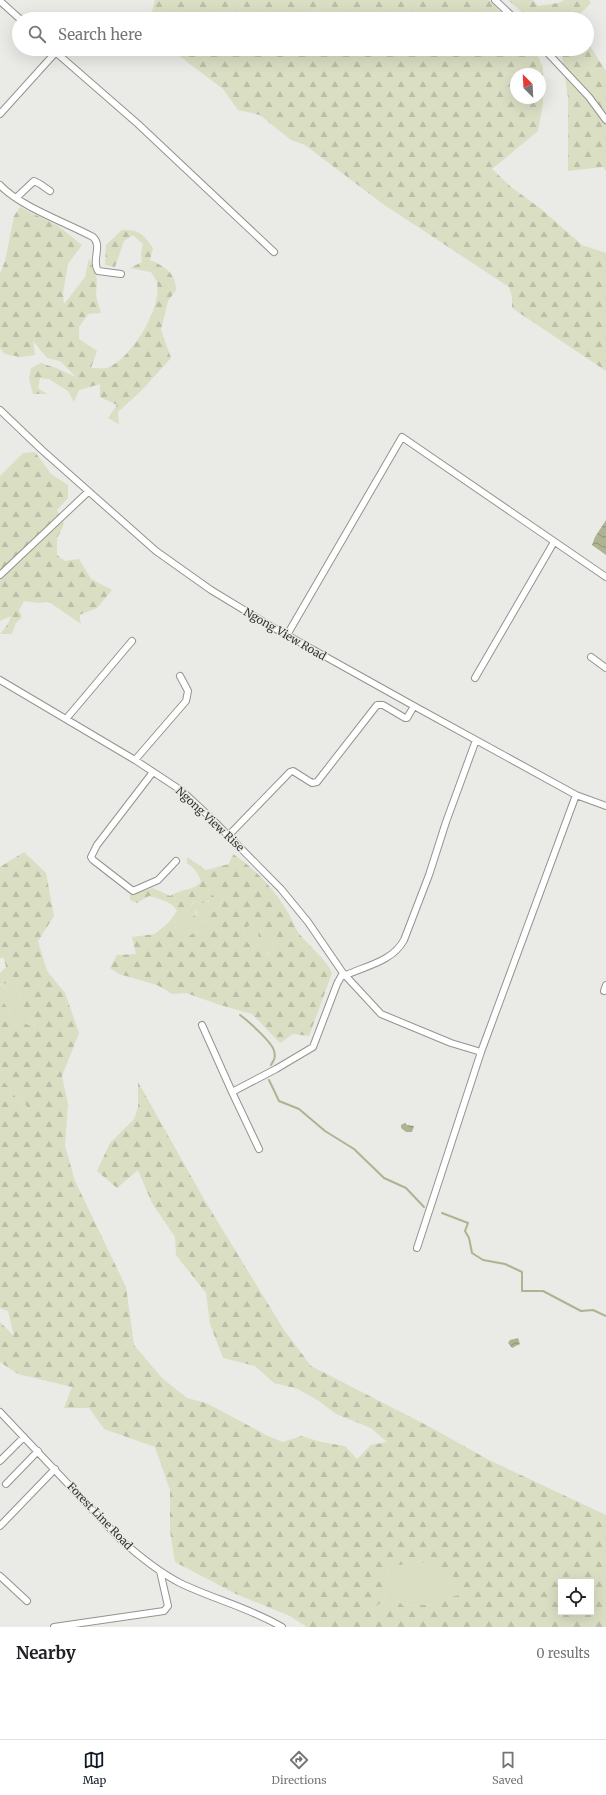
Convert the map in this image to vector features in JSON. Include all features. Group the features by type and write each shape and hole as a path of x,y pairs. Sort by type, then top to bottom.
{"street":[{"path":"0,0 13,12"},
{"path":"495,0 508,12"},
{"path":"0,114 50,56"},
{"path":"60,56 138,124 274,252"},
{"path":"551,56 589,97 606,120"},
{"path":"16,198 34,181 50,191"},
{"path":"0,185 6,192 16,198 94,237 97,240 96,263 98,271 121,274"},
{"name":"Ngong View Road","path":"0,410 88,492 170,563 238,607 414,706 576,795 606,806"},
{"path":"287,635 402,437 606,577"},
{"path":"0,575 88,492"},
{"path":"475,678 554,542"},
{"path":"66,719 132,641"},
{"path":"591,657 606,668"},
{"path":"135,760 186,701 188,691 180,676"},
{"name":"Ngong View Rise","path":"0,680 135,760 182,791 281,889 308,922 345,974 381,1014 451,1043 481,1052"},
{"path":"228,836 290,772 293,771 312,784 317,782 377,705 383,705 405,718 407,718 414,706"},
{"path":"232,1092 276,1069 313,1047 337,984 345,974 390,956 400,947 429,876 446,822 476,740"},
{"path":"153,772 97,845 91,857 129,889 133,890 158,880 176,861"},
{"path":"417,1248 481,1052 576,795"},
{"path":"202,1025 259,1149"},
{"name":"Forest Line Road","path":"0,1412 120,1539 160,1571 180,1583 282,1627"},
{"path":"0,1461 24,1437"},
{"path":"6,1484 38,1451"},
{"path":"0,1526 55,1469"},
{"path":"54,1627 164,1611 168,1606 160,1571"},
{"path":"0,1576 27,1601"}],"green space":[{"path":"155,0 489,0 500,12 326,12 324,6 315,12 152,12"},
{"path":"508,0 533,0 538,6 558,3 565,0 589,0 591,3 582,12 522,12"},
{"path":"324,6 332,12 315,12"},
{"path":"594,52 606,71 606,171 603,167 568,171 568,98 562,56 594,56"},
{"path":"179,56 538,56 543,68 510,68 510,104 543,104 538,131 492,169 511,187 541,209 582,245 606,253 606,371 512,308 512,297 509,287 383,204 305,145 291,140 260,115 238,110 223,89"},
{"path":"20,207 58,226 82,245 68,264 63,293 64,304 85,277 89,258 97,279 96,296 101,313 88,314 79,327 79,339 97,351 91,368 107,368 126,355 143,332 150,319 155,306 157,294 157,282 151,272 130,268 142,262 141,253 143,244 133,235 124,241 115,267 105,265 106,245 122,230 137,232 144,236 153,248 150,260 169,271 174,279 176,290 168,301 161,330 171,358 141,391 118,412 119,424 108,418 117,405 100,397 100,384 79,390 74,402 68,391 49,379 40,378 38,388 47,394 33,394 29,379 31,368 41,363 76,377 60,361 47,358 33,341 35,355 20,357 5,354 0,348 0,274 5,261 14,216"},
{"path":"35,452 51,474 68,485 68,498 57,510 64,524 57,538 57,555 65,561 79,559 91,579 112,590 97,608 79,615 81,624 49,602 37,603 24,601 19,610 22,617 16,623 12,634 0,634 8,624 11,616 0,621 0,476 23,453"},
{"path":"24,852 46,873 54,916 38,941 47,971 65,993 79,1033 62,1076 68,1104 65,1146 75,1181 126,1287 134,1345 162,1378 187,1398 206,1403 268,1436 283,1442 301,1436 321,1442 345,1446 357,1459 371,1445 387,1442 371,1428 336,1414 319,1401 298,1389 274,1383 255,1366 223,1358 210,1324 206,1293 176,1255 175,1237 152,1203 138,1170 117,1188 97,1171 110,1143 134,1119 138,1107 138,1082 205,1201 284,1330 311,1366 430,1427 489,1460 606,1515 606,1627 307,1627 290,1616 236,1594 175,1562 170,1531 170,1490 155,1447 104,1429 89,1408 64,1408 72,1387 18,1374 0,1362 0,1322 14,1336 8,1311 0,1308 0,1077 27,1114 30,1112 16,1089 0,1068 0,985 8,990 3,1002 9,1010 12,1021 24,1023 35,1028 23,1005 16,982 0,984 0,973 6,967 4,958 0,958 0,867","holes":["393,1561 398,1565 412,1564 419,1561 435,1567 459,1588 459,1595 447,1598 437,1604 403,1606 399,1601 372,1617 372,1609 385,1600 388,1563"]},
{"path":"233,854 263,880 282,903 299,933 322,958 332,973 309,1036 293,1034 280,1043 252,1014 186,993 173,994 157,985 119,974 110,968 117,955 136,954 132,937 155,934 169,922 177,911 172,905 161,899 149,896 137,903 130,900 130,895 153,888 170,896 198,885 201,882 200,879 196,871 187,863 187,857 206,870 229,864","holes":["216,886 221,887 223,891 218,898 221,902 220,906 211,912 207,912 207,914 199,910 194,916 188,919 195,923 202,920 208,921 209,927 204,933 198,931 185,938 182,930 176,928 174,923 187,911 189,910 191,913 193,910 191,906 194,901 200,904 213,899 214,896 208,893 208,889","256,922 262,925 258,934 259,938 256,942 272,942 274,949 270,954 267,954 266,950 252,947 244,939 246,935 244,931 247,927"]},
{"path":"221,886 223,891 220,906 208,914 196,911 194,916 195,923 202,920 209,921 209,927 204,933 198,931 185,938 176,928 174,923 181,914 189,910 191,913 191,906 195,901 200,904 205,901 209,902 208,889"},
{"path":"256,922 262,924 258,934 260,943 266,941 272,942 274,949 270,954 252,947 244,939 244,932 246,928"},
{"path":"16,982 23,1005 30,1016 35,1029 24,1023 12,1021 9,1010 3,1002 8,990 0,984"},
{"path":"0,1068 16,1089 30,1112 27,1114 0,1077"},
{"path":"393,1561 412,1564 419,1561 435,1567 459,1588 459,1596 447,1598 437,1604 403,1606 399,1601 372,1617 372,1609 385,1600 388,1563"}],"water":[{"path":"606,520 606,555 592,545 595,537"},
{"path":"405,1123 407,1125 414,1126 412,1132 406,1132 401,1128 401,1125"},
{"path":"518,1338 520,1344 512,1348 508,1343 510,1340"}],"waterway":[{"path":"240,1015 273,1047 275,1057 271,1065"},
{"path":"269,1080 279,1101 299,1109 325,1131 354,1149 384,1178 406,1188 424,1207"},
{"path":"442,1213 468,1223 465,1231 469,1238 472,1253 483,1260 505,1264 522,1272 522,1291 543,1291 581,1311 593,1310 606,1316"}]}
